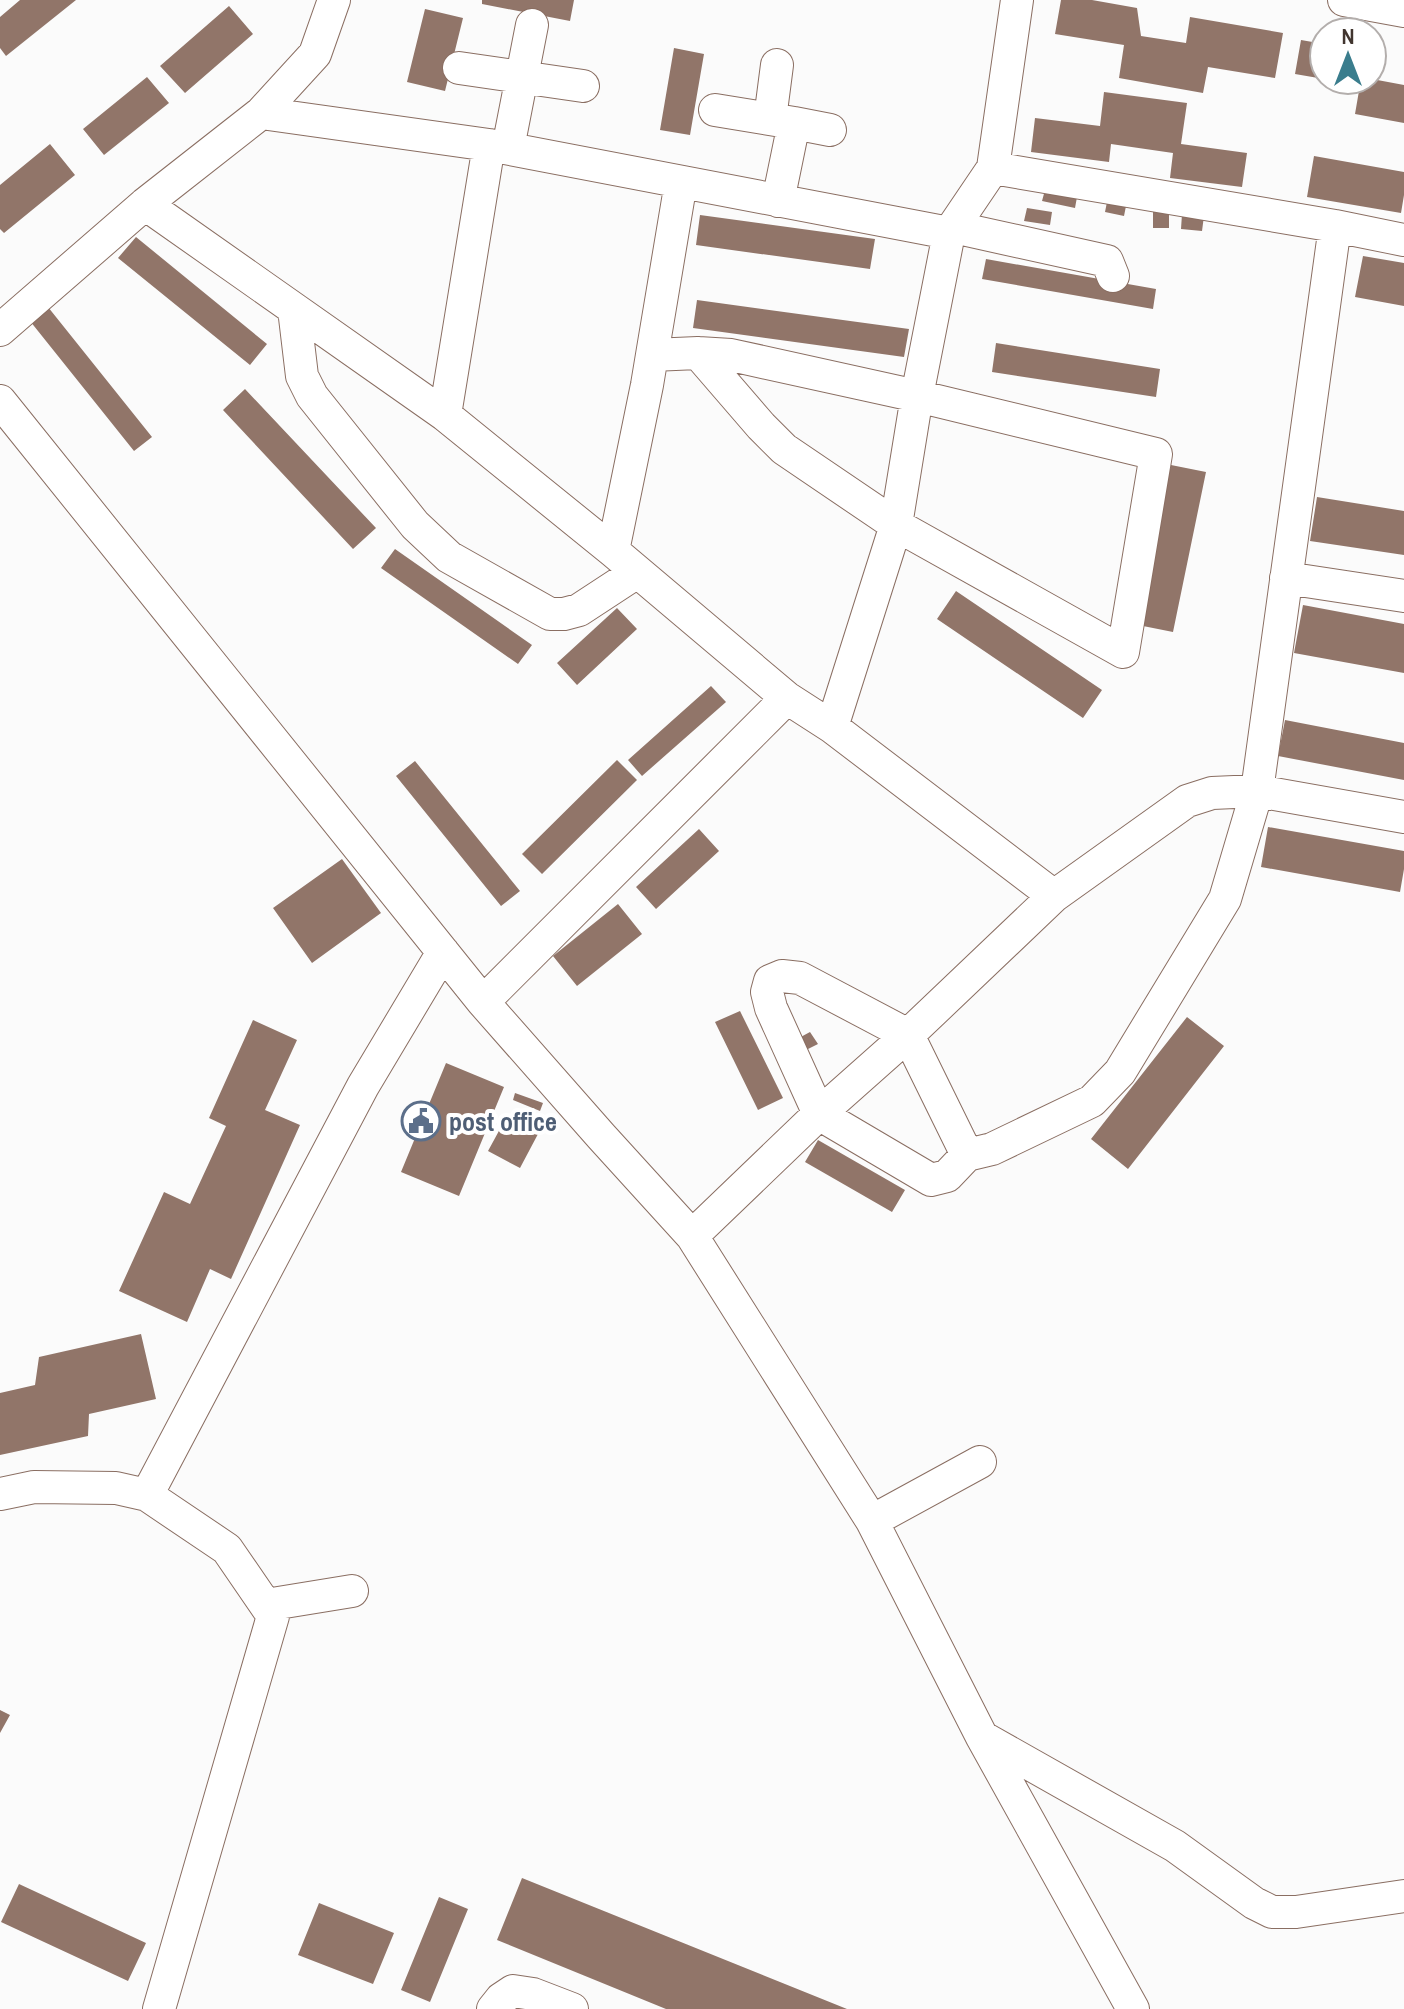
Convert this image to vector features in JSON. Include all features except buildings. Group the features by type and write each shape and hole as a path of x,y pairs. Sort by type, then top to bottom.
{"lane":[{"path":"0,330 145,204 261,113 315,54 334,0"},
{"path":"832,727 896,525 917,396 951,230 993,168 1017,0"},
{"path":"1344,0 1404,11"},
{"path":"445,415 499,147 522,78 532,25"},
{"path":"777,65 782,121 778,201"},
{"path":"459,68 583,86"},
{"path":"715,110 830,130"},
{"path":"261,113 499,147 778,201 951,230 1107,261 1113,276"},
{"path":"993,168 1404,240"},
{"path":"613,551 647,385 681,182"},
{"path":"145,204 445,415 787,698 832,727 1054,896"},
{"path":"967,1155 908,1035 800,978 782,976 770,981 767,992 771,1008 819,1114 931,1180 947,1176 967,1155 992,1149 1092,1101 1120,1072 1225,899 1257,791 1335,226"},
{"path":"294,309 302,376 312,396 415,525 449,557 550,614 579,610 637,572"},
{"path":"652,355 698,353 731,355 1156,454 1123,652 896,525 784,449 698,353"},
{"path":"0,401 483,1002 692,1236 872,1521 982,1737 1133,2009"},
{"path":"1286,578 1404,596"},
{"path":"483,1002 787,698"},
{"path":"692,1236 1054,896 1187,801 1212,793 1257,791 1404,817"},
{"path":"147,1495 363,1086 443,952"},
{"path":"872,1521 980,1462"},
{"path":"0,1494 34,1487 116,1488 147,1495 227,1549 273,1616 159,2009"},
{"path":"266,1605 352,1591"},
{"path":"982,1737 1175,1846 1254,1903 1272,1912 1296,1912 1404,1896"},
{"path":"493,2009 513,1991 533,1994 572,2009"}],"place":[{"name":"post office","path":"421,1121"}]}
